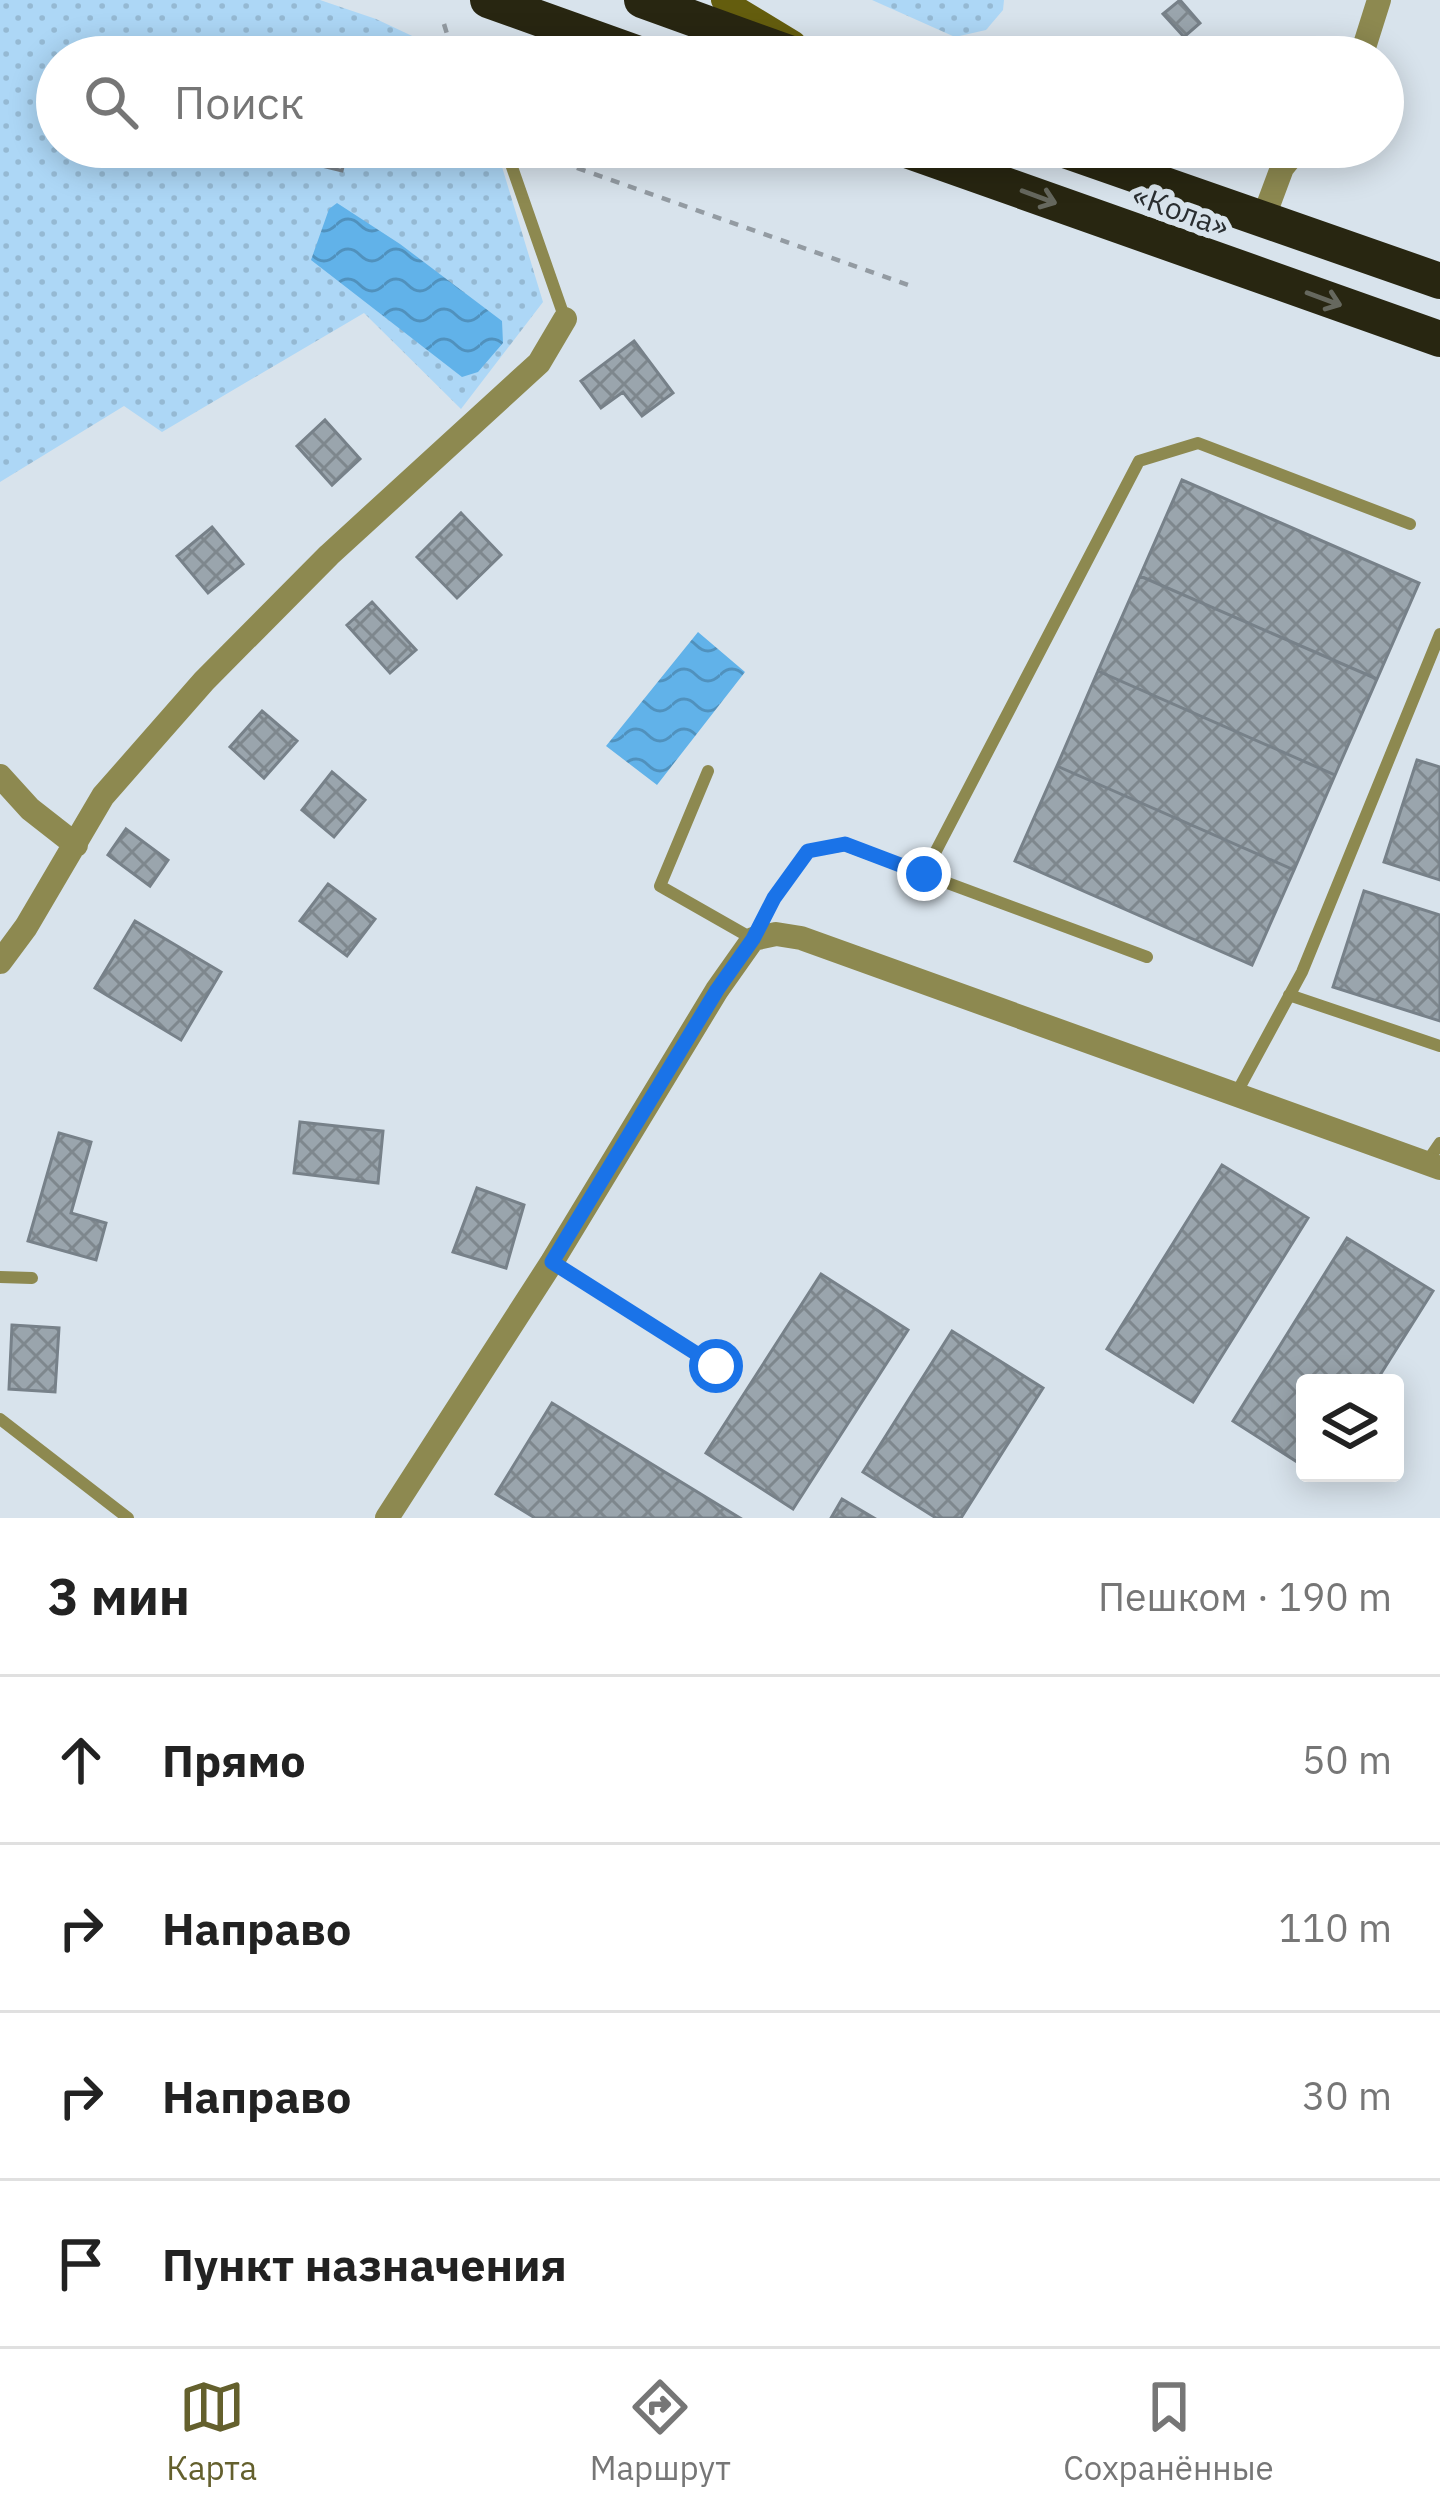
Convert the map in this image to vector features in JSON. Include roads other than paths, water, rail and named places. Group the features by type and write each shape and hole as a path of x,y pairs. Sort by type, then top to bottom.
{"highway":[{"path":"488,0 588,36"},
{"path":"642,0 742,36"},
{"name":"«Кола»","path":"957,168 1440,339"},
{"name":"«Кола»","path":"1116,168 1440,281"}],"main road":[{"path":"723,0 782,36"}],"street":[{"path":"1368,36 1379,0"},
{"path":"1263,219 1282,168"},
{"path":"0,962 103,796 204,681 328,555 538,363 565,319"},
{"path":"0,776 76,845"},
{"path":"387,1518 753,939 776,934 801,938 1236,1094 1436,1158"}],"lane":[{"path":"513,168 565,319"},
{"path":"924,874 1139,460 1198,443 1410,524"},
{"path":"1236,1094 1289,995 1440,634"},
{"path":"708,770 660,886 753,939 774,898 808,851 845,844 1147,957"},
{"path":"1289,995 1440,1046"},
{"path":"552,1262 716,1366"},
{"path":"0,1277 32,1278"},
{"path":"0,1419 128,1518"}],"water":[{"path":"337,203 502,321 503,343 478,372 462,377 311,260 329,209"},
{"path":"698,632 745,672 657,785 606,746"}]}
